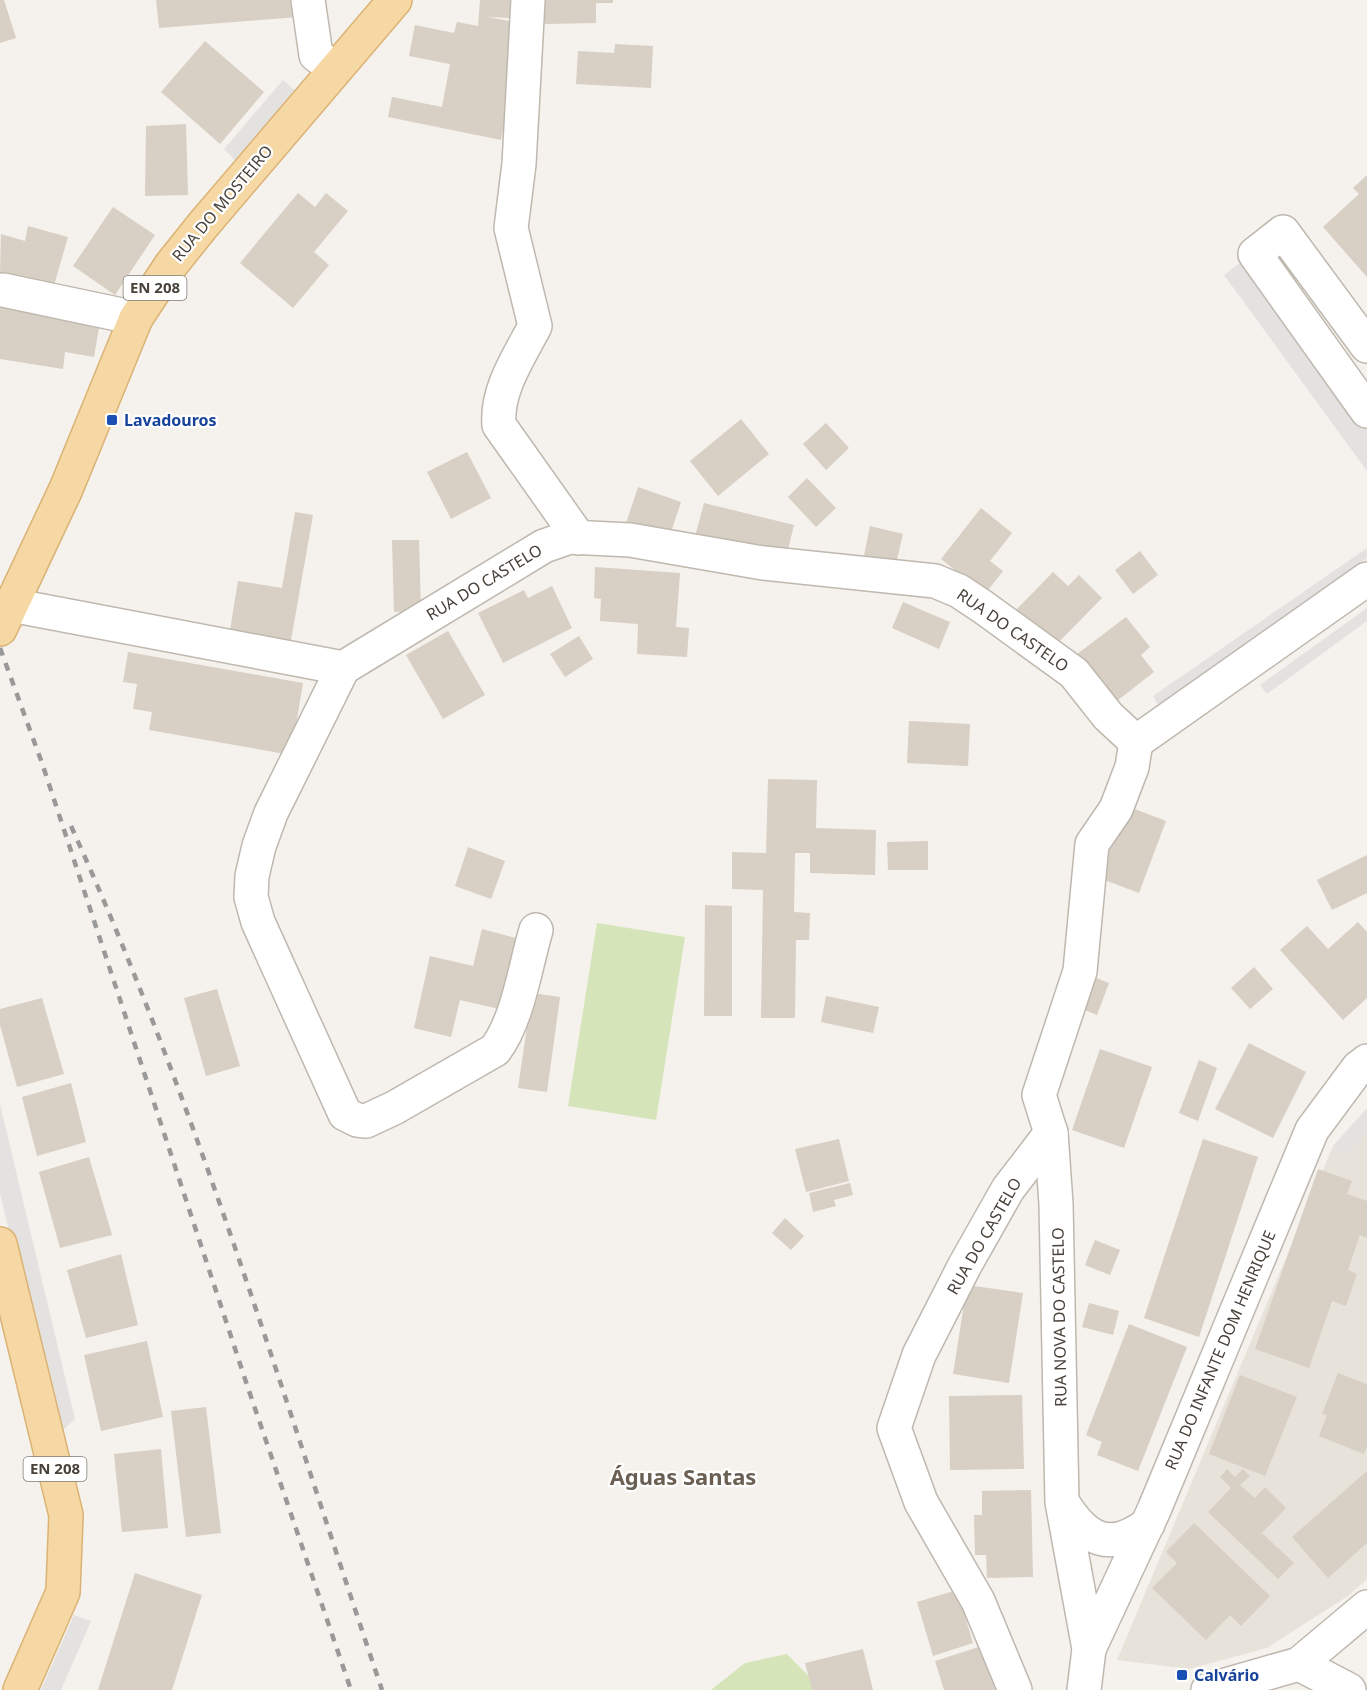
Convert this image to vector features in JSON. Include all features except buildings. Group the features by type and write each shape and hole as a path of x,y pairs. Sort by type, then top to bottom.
{"main road":[{"name":"RUA DO MOSTEIRO","path":"6,617 66,489 136,318 171,265 334,68 395,0"},
{"name":"EN 208","path":"0,1244 66,1515 63,1592 20,1690"}],"street":[{"path":"308,0 316,55 334,68"},
{"path":"528,0 519,164 511,228 535,326 509,376 497,408 499,425 579,538"},
{"path":"1367,346 1283,232 1255,254 1367,411"},
{"path":"3,290 136,318"},
{"name":"RUA DO CASTELO","path":"343,668 544,546 570,537 630,540 763,563 935,581 959,591 1074,673 1108,716 1136,742"},
{"path":"1052,1133 1039,1095 1080,971 1092,844 1116,809 1132,767 1136,742 1367,579"},
{"path":"6,617 343,668 271,813 252,876 251,897 258,922 345,1114 357,1120 366,1121 394,1108 495,1050 504,1038 510,1023 536,930"},
{"name":"RUA DO INFANTE DOM HENRIQUE","path":"1089,1649 1148,1524 1312,1130 1358,1068 1367,1061"},
{"name":"RUA DO CASTELO","path":"1015,1690 978,1601 921,1502 894,1428 920,1355 965,1265 1008,1189 1052,1133"},
{"name":"RUA NOVA DO CASTELO","path":"1052,1133 1056,1204 1062,1502 1089,1649 1084,1690"},
{"path":"1062,1502 1084,1531 1099,1538 1114,1540 1130,1537 1148,1524"},
{"path":"1208,1690 1299,1664 1367,1607"},
{"path":"1299,1664 1348,1690"}],"shaded area":[{"path":"283,80 298,93 236,161 224,149"},
{"path":"1245,259 1367,427 1367,471 1224,275"},
{"path":"1367,548 1367,558 1158,705 1153,696"},
{"path":"1367,608 1367,621 1267,694 1260,685"},
{"path":"0,1104 75,1419 59,1434 0,1194"},
{"path":"1367,1108 1367,1133 1344,1155 1333,1146"},
{"path":"1367,1110 1367,1579 1348,1596 1267,1648 1189,1669 1117,1660 1333,1146"},
{"path":"74,1615 91,1621 61,1690 41,1690"}],"green space":[{"path":"597,923 685,937 656,1120 568,1106"},
{"path":"787,1654 822,1690 711,1690 745,1663"}],"railway":[{"path":"0,648 42,763 248,1388 351,1690"},
{"path":"71,826 117,931 199,1145 274,1362 382,1690"}],"place":[{"name":"Lavadouros","path":"112,420"},
{"name":"Calvário","path":"1182,1675"}],"district":[{"name":"Águas Santas","path":"683,1477"}]}
